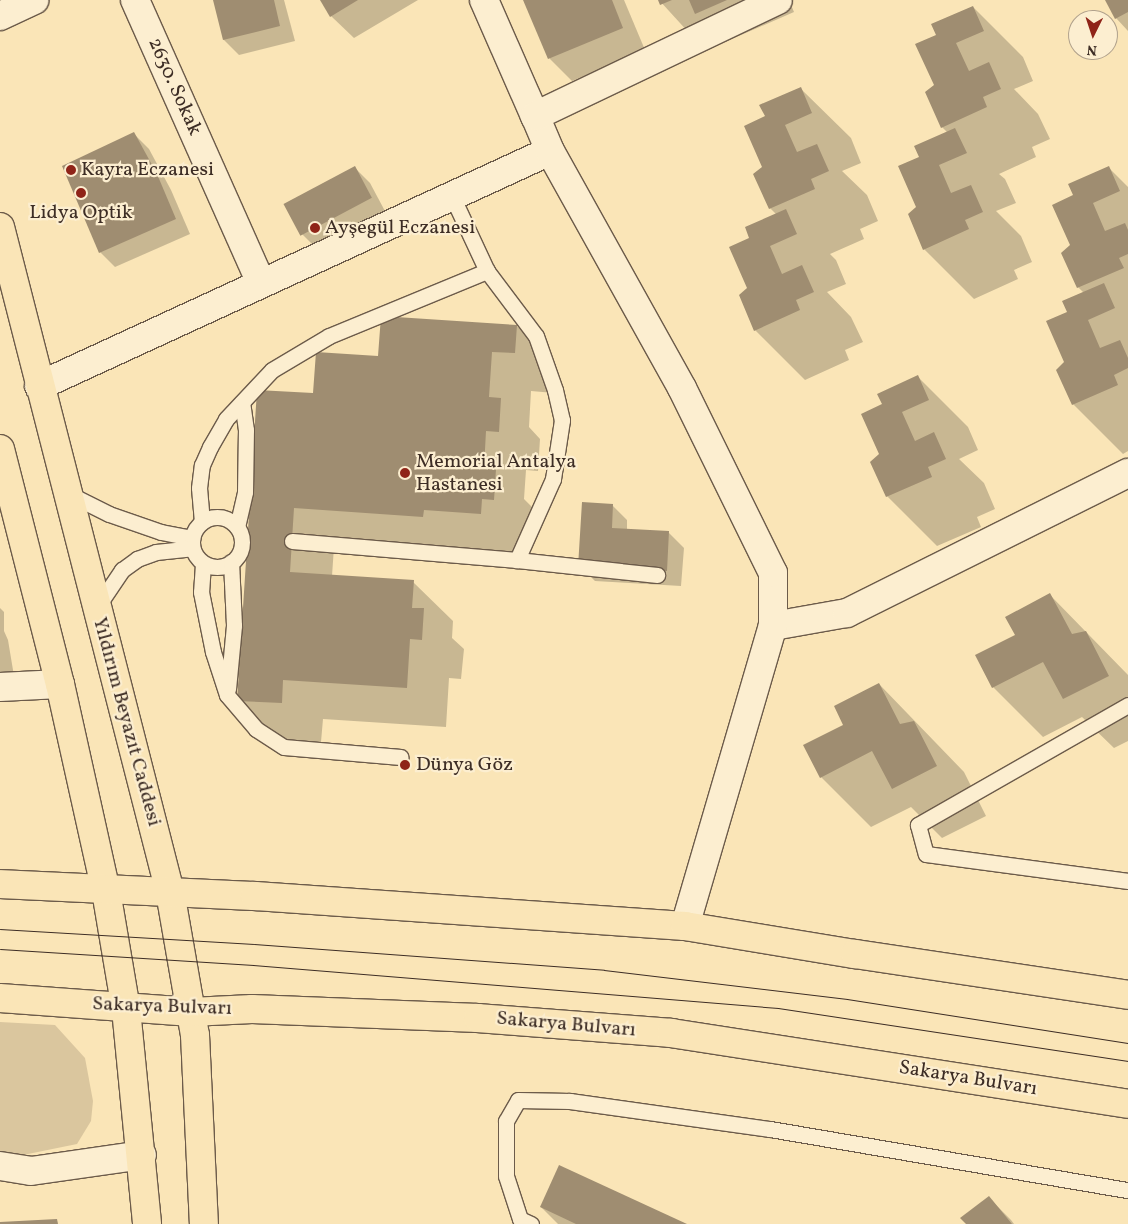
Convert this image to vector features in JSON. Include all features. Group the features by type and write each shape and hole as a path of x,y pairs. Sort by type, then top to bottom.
{"main road":[{"name":"Yıldırım Beyazıt Caddesi","path":"0,227 39,386 170,892 195,1035 204,1224"},
{"path":"0,449 60,684 106,891 126,1009 142,1155 147,1224"},
{"path":"0,884 106,891 170,892 685,926 855,954 1128,995"},
{"name":"Sakarya Bulvarı","path":"0,998 126,1009 191,1012 252,1009 478,1018 671,1033 1128,1104"}],"street":[{"path":"0,16 34,0"},
{"name":"2630. Sokak","path":"135,0 261,283"},
{"path":"484,0 550,151 682,388 773,573 773,626 685,926"},
{"path":"535,116 778,0"},
{"path":"39,386 550,151"},
{"path":"773,626 847,613 1128,473"},
{"path":"0,687 60,684"},
{"path":"0,1166 31,1171 142,1155"}],"lane":[{"path":"452,196 486,271 536,336 556,390 562,420 553,479 517,560"},
{"path":"202,522 199,488 202,465 226,419 272,370 329,336 486,271"},
{"path":"242,402 246,430 246,492 242,546 238,556 222,566 213,567 203,564 196,557 192,543 195,529 202,522 211,518 221,517 230,520 242,534"},
{"path":"67,493 110,514 192,543"},
{"path":"292,541 517,560 657,575"},
{"path":"96,607 122,570 137,560 156,552 192,543"},
{"path":"227,695 234,625 231,562"},
{"path":"203,564 201,592 213,652 227,695 256,729 284,747 401,757"},
{"path":"1128,705 918,825 926,854 1128,881"},
{"path":"531,1224 520,1219 506,1176 506,1121 518,1100 570,1101 770,1130 1128,1190"}],"shaded area":[{"path":"0,1022 55,1025 85,1058 93,1101 91,1121 77,1144 23,1155 0,1151"}],"building":[{"path":"213,0 274,0 280,26 223,40"},
{"path":"320,0 358,0 330,17"},
{"path":"523,0 612,0 623,28 548,59"},
{"path":"658,0 672,0 660,5"},
{"path":"689,0 727,0 695,14"},
{"path":"1105,0 1128,0 1128,12 1118,17 1118,10 1110,10"},
{"path":"973,6 984,31 956,43 969,71 989,62 1001,89 983,97 987,107 941,128 925,92 934,85 915,44 936,35 931,24"},
{"path":"801,87 812,113 785,125 797,152 817,144 829,171 811,179 815,189 769,209 753,174 762,167 744,126 765,116 759,105"},
{"path":"955,128 967,153 939,165 951,193 971,185 983,212 965,220 969,229 923,250 908,214 916,207 898,166 919,157 914,146"},
{"path":"134,132 157,174 176,219 99,253 62,166"},
{"path":"355,166 372,198 300,236 283,204"},
{"path":"1109,166 1120,191 1093,203 1105,231 1125,223 1128,230 1128,254 1119,258 1124,268 1077,288 1061,253 1070,245 1052,205 1073,195 1068,184"},
{"path":"786,209 797,234 770,246 782,274 802,265 814,292 796,300 800,310 754,331 739,295 747,288 729,247 749,238 745,227"},
{"path":"1104,283 1115,308 1088,320 1100,348 1120,340 1128,358 1128,368 1114,375 1118,385 1072,405 1056,370 1064,362 1046,321 1067,312 1062,301"},
{"path":"381,316 517,325 515,353 492,352 489,397 501,398 499,432 486,431 484,468 496,469 494,500 482,499 481,514 424,510 423,517 294,508 290,572 414,580 412,608 424,608 422,640 410,639 407,688 283,680 282,703 237,701 257,390 313,393 316,352 378,356"},
{"path":"918,375 929,400 902,412 915,441 934,432 946,459 928,467 932,477 886,497 870,462 879,454 861,414 882,404 877,394"},
{"path":"582,502 613,504 612,528 669,531 667,571 578,567"},
{"path":"1050,593 1072,634 1086,631 1109,676 1063,699 1043,662 992,688 975,655 1015,635 1005,617"},
{"path":"879,683 900,724 914,721 937,766 892,789 872,751 820,778 803,745 843,725 834,706"},
{"path":"559,1165 687,1224 576,1224 540,1207"},
{"path":"989,1196 1012,1224 966,1224 960,1218"},
{"path":"57,1219 58,1224 0,1224 0,1222"}],"tram line":[{"path":"0,929 254,944 604,970 847,999 1128,1043"},
{"path":"0,949 253,965 778,1008 1128,1061"}],"place":[{"name":"Kayra Eczanesi","path":"71,170"},
{"name":"Lidya Optik","path":"81,193"},
{"name":"Ayşegül Eczanesi","path":"315,228"},
{"name":"Memorial Antalya Hastanesi","path":"405,473"},
{"name":"Dünya Göz","path":"405,765"}]}
